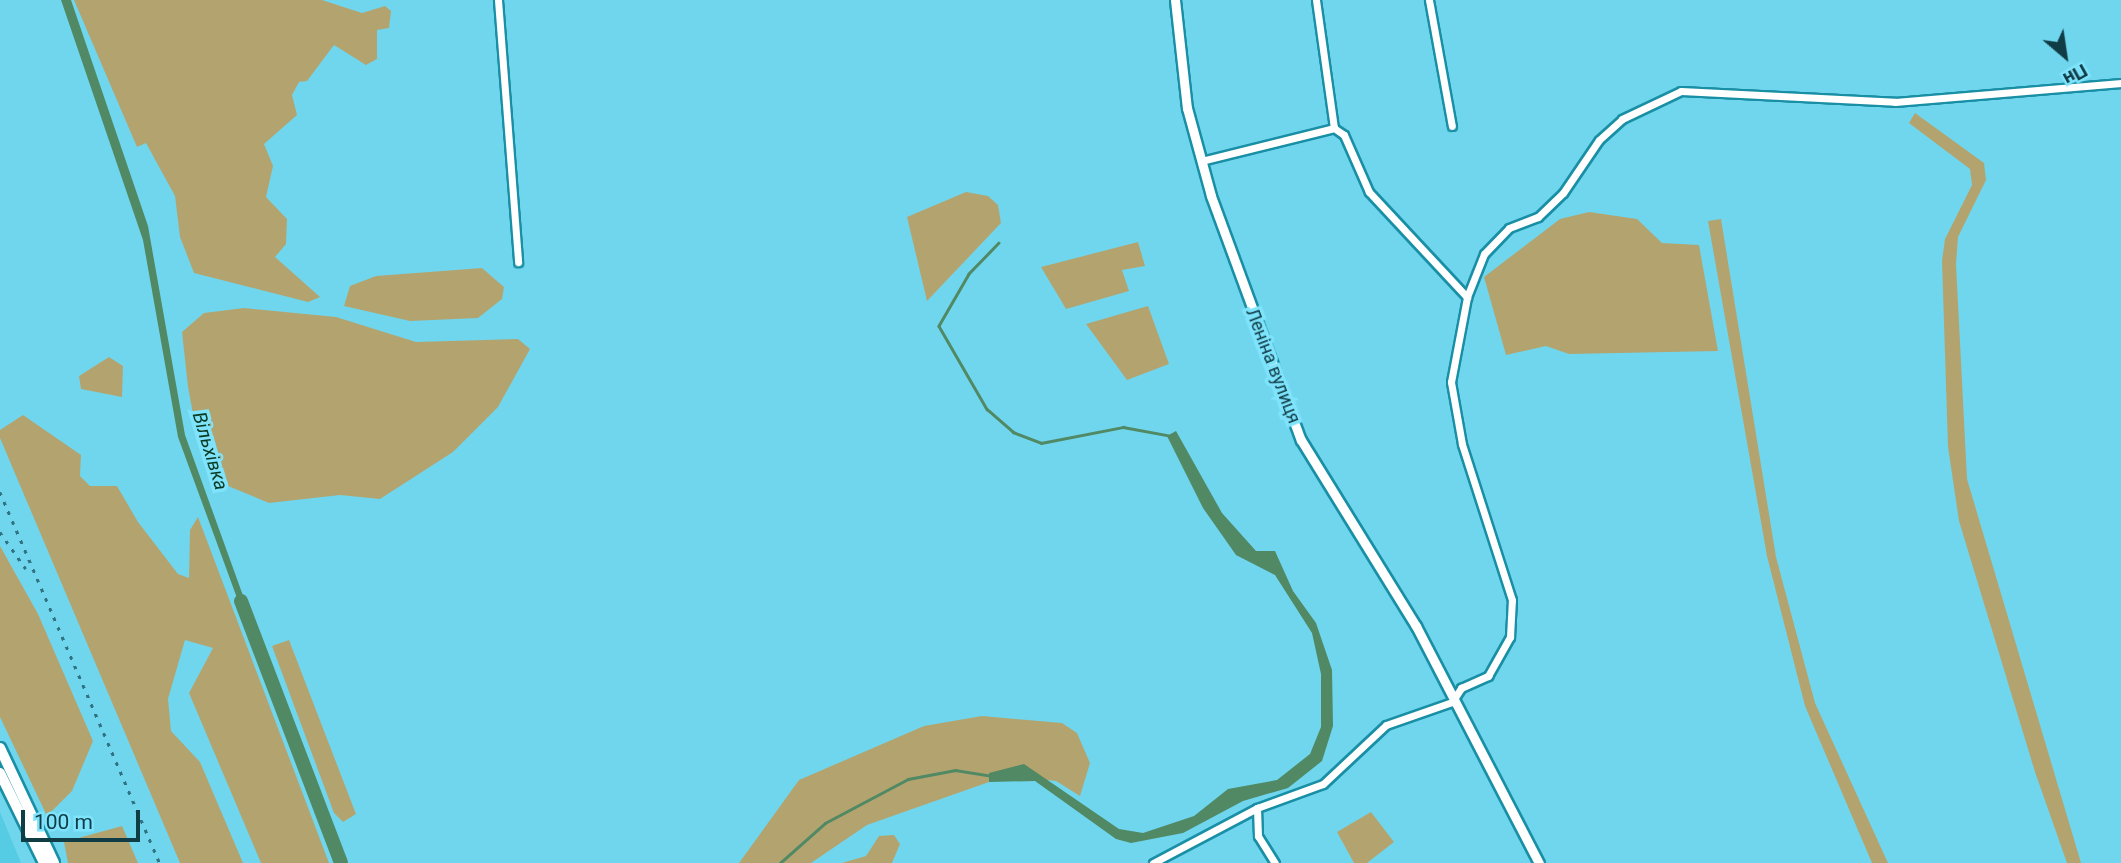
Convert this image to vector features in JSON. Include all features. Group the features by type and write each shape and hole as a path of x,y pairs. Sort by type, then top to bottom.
{"main road":[{"path":"0,748 54,863"},
{"path":"0,773 44,863"}],"street":[{"path":"498,0 518,262"},
{"name":"Леніна вулиця","path":"1175,0 1187,108 1201,160 1301,440 1416,626 1452,702 1539,863"},
{"path":"1316,0 1334,128 1344,135 1369,192 1467,297"},
{"path":"1429,0 1452,126"},
{"path":"1153,863 1256,807 1323,784 1386,725 1452,702 1461,688 1488,676 1510,637 1512,600 1462,444 1451,382 1467,297 1484,254 1509,228 1538,217 1563,193 1599,140 1622,119 1681,91 1895,102 2121,83"},
{"path":"1201,160 1334,128"},
{"path":"1256,807 1258,836 1275,863"}],"shaded area":[{"path":"61,0 71,0 148,226 185,435 250,615 244,617 178,437 143,240"},
{"path":"74,0 322,0 362,13 385,6 391,11 389,28 377,30 377,59 366,65 334,45 307,81 299,82 292,95 297,115 264,144 273,166 266,197 287,219 286,244 275,257 320,297 308,302 194,273 180,237 175,196 146,143 137,147"},
{"path":"1915,113 1984,163 1986,180 1958,237 1956,264 1967,479 2081,863 2067,863 2035,772 1959,521 1948,447 1942,261 1945,239 1972,185 1970,169 1909,123"},
{"path":"966,192 988,196 998,205 1001,223 927,301 907,217"},
{"path":"1589,212 1637,219 1662,243 1699,245 1718,351 1569,354 1546,346 1506,355 1484,277 1560,219"},
{"path":"1721,219 1776,557 1815,703 1888,863 1872,863 1805,706 1767,556 1708,221"},
{"path":"1138,242 1145,266 1122,270 1129,291 1066,309 1041,267"},
{"path":"482,268 504,287 502,299 478,318 410,321 344,306 350,286 376,276"},
{"path":"1148,306 1169,364 1127,380 1086,324"},
{"path":"244,308 336,317 416,342 518,339 530,349 498,407 453,452 380,499 340,495 269,503 216,481 197,435 188,387 182,332 204,313"},
{"path":"109,357 123,366 122,397 81,389 79,376"},
{"path":"23,415 81,455 80,476 90,486 117,486 138,522 178,574 189,578 190,530 198,517 329,863 261,863 189,693 213,648 185,640 168,699 171,731 200,762 243,863 180,863 0,438 0,430"},
{"path":"1176,431 1222,513 1256,551 1275,551 1293,591 1316,623 1332,670 1333,726 1322,761 1288,788 1243,801 1183,833 1131,843 1116,839 1035,781 989,782 989,773 1024,764 1119,829 1143,833 1194,816 1228,789 1277,780 1310,754 1321,727 1321,674 1312,633 1275,575 1236,555 1203,508 1167,436"},
{"path":"0,546 38,614 93,741 72,791 47,816 0,717"},
{"path":"289,640 356,814 343,822 334,813 272,646"},
{"path":"982,716 1062,723 1077,733 1090,763 1080,796 1056,781 989,773 989,782 867,825 811,863 739,863 799,780 924,726"},
{"path":"0,812 21,863 0,863"},
{"path":"1371,812 1394,842 1367,863 1354,863 1337,832"},
{"path":"122,826 138,863 68,863 64,842"},
{"path":"894,835 900,844 892,863 842,863 866,856 879,836"}],"waterway":[{"path":"999,243 969,274 939,326 987,409 1013,432 1041,443 1123,427 1172,436"},
{"name":"Вільхівка","path":"241,601 341,863"},
{"path":"780,863 825,823 908,779 955,770 992,776"}],"railway":[{"path":"0,492 160,863"},
{"path":"0,532 26,569"}]}
